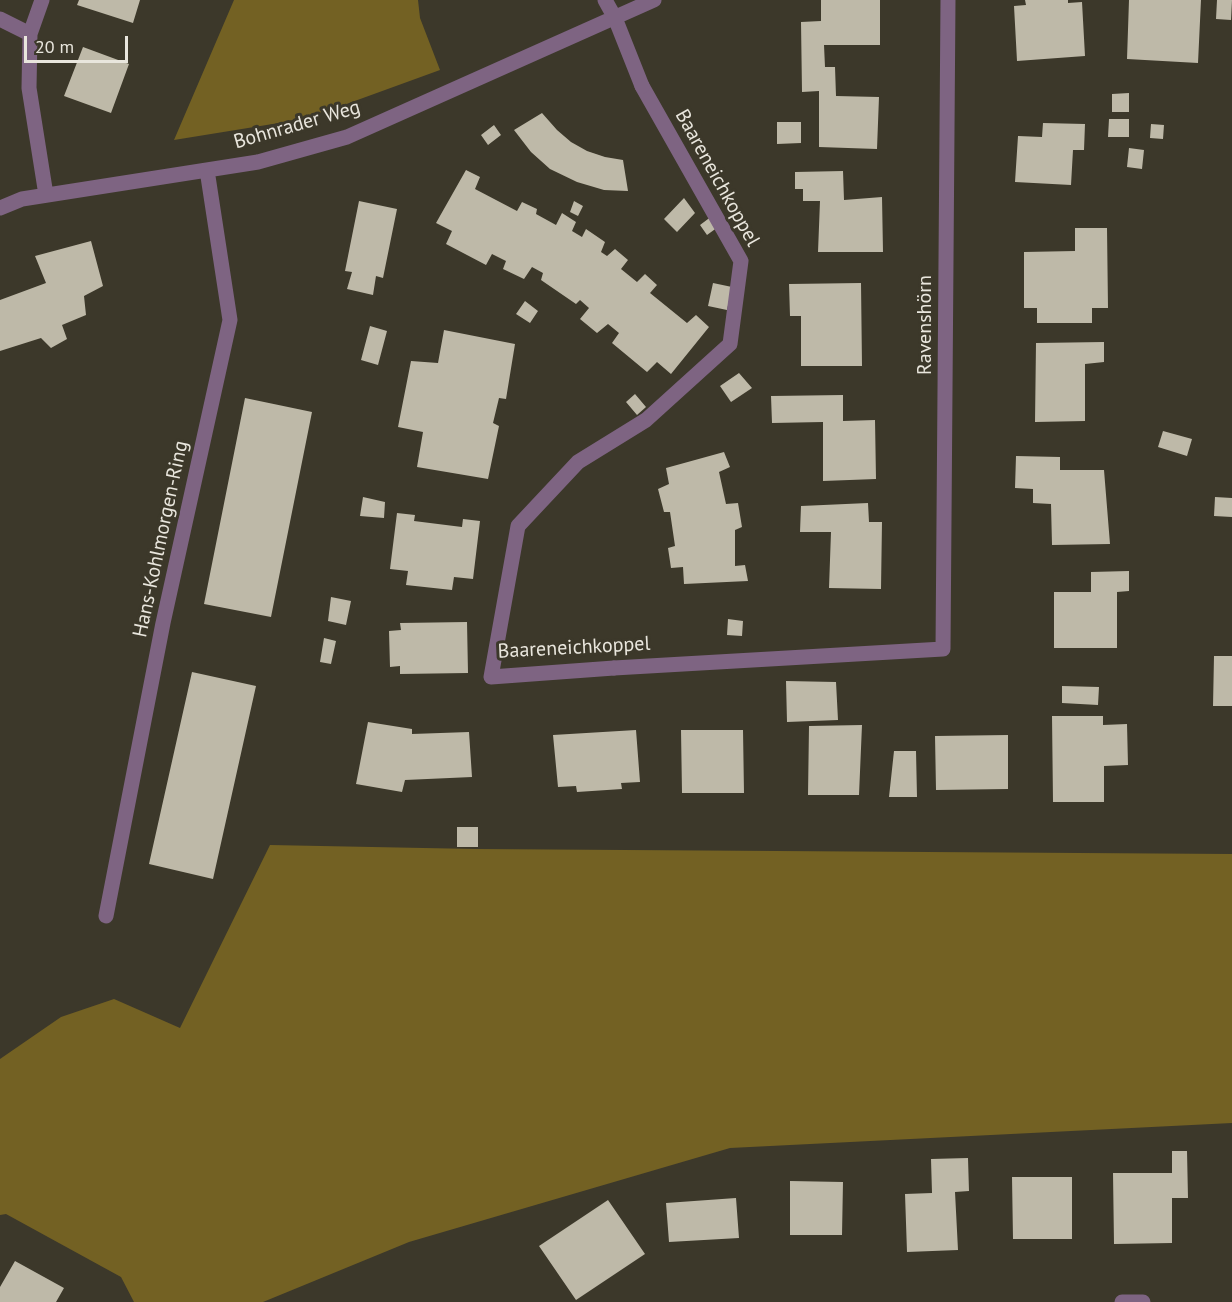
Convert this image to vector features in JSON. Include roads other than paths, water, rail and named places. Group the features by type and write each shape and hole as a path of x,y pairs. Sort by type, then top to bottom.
{"street":[{"path":"42,0 30,34 29,88 46,195"},
{"name":"Baareneichkoppel","path":"605,0 615,18 642,86 741,261 730,344 646,420 578,462 518,526 491,677 943,650"},
{"name":"Bohnrader Weg","path":"0,208 22,199 258,162 347,137 654,0"},
{"name":"Ravenshörn","path":"943,650 948,0"},
{"path":"0,19 30,34"},
{"name":"Hans-Kohlmorgen-Ring","path":"106,916 163,623 230,320 207,170"},
{"path":"1122,1302 1143,1302"}]}
